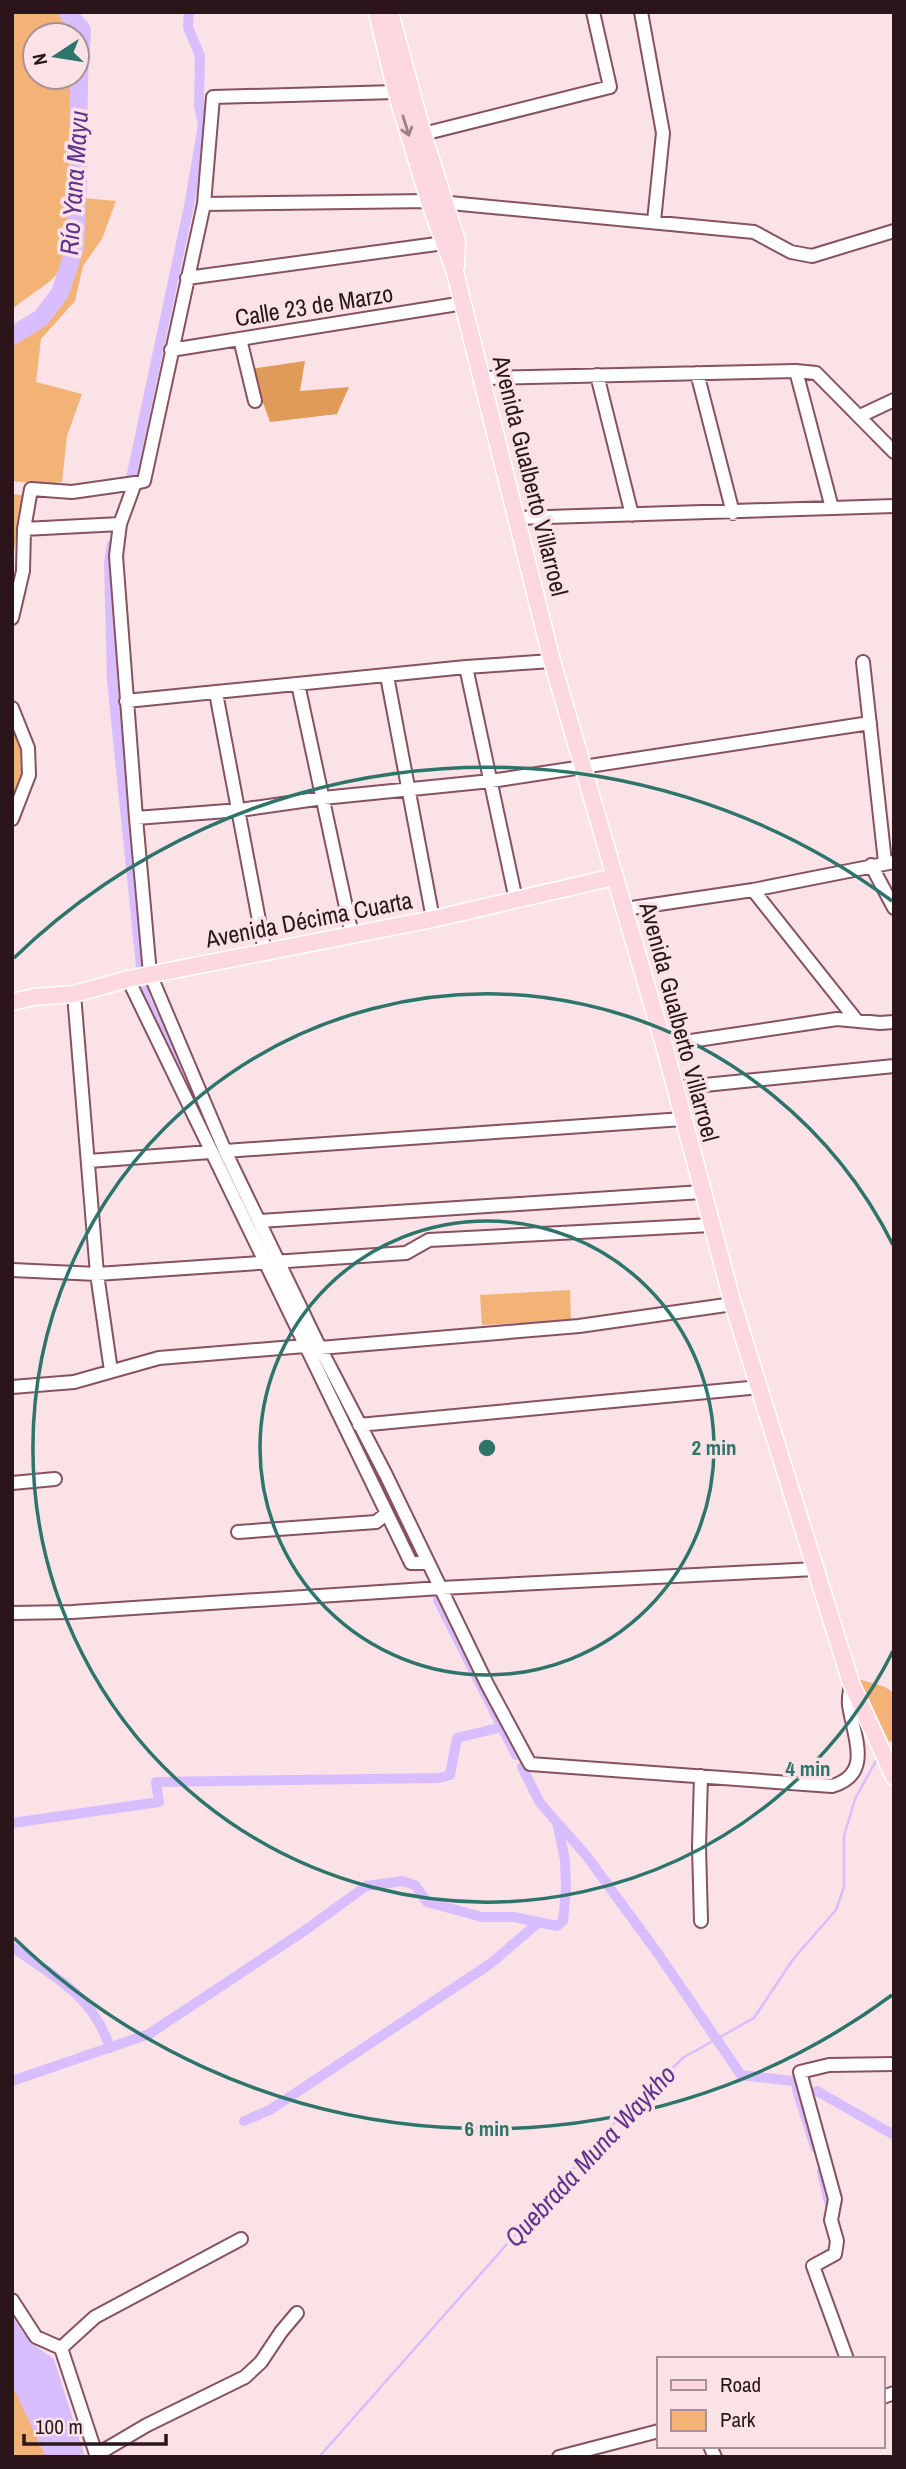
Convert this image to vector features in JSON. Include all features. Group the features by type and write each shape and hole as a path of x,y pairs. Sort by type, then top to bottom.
{"main road":[{"name":"Avenida Gualberto Villarroel","path":"377,12 396,92 429,201 456,272 552,661 664,1045 733,1304 850,1683 893,1775"},
{"name":"Avenida Gualberto Villarroel","path":"390,12 423,134 457,241 456,272"},
{"name":"Avenida Décima Cuarta","path":"12,1002 34,997 74,994 150,974 433,919 614,877"}],"street":[{"path":"423,134 610,87 593,12"},
{"path":"641,12 663,132 654,222"},
{"path":"12,618 23,571 24,530 31,489 72,492 144,481 204,204 214,97 396,92"},
{"path":"204,204 429,201 754,232 792,252 812,256 894,231"},
{"path":"187,278 444,243"},
{"name":"Calle 23 de Marzo","path":"171,350 464,303"},
{"path":"240,339 255,401"},
{"path":"483,378 796,371 816,373 894,452"},
{"path":"796,371 832,508"},
{"path":"697,373 733,513"},
{"path":"597,375 632,515"},
{"path":"860,416 894,400"},
{"path":"135,483 120,524 116,556 135,818 150,974 225,1151 487,1684 530,1764 832,1786 842,1783 856,1768 858,1758 848,1703 850,1683"},
{"path":"516,518 894,506"},
{"path":"24,530 120,524"},
{"path":"126,701 552,661"},
{"path":"625,908 753,890 889,862 863,663"},
{"path":"466,667 516,900"},
{"path":"387,676 433,919"},
{"path":"298,684 352,934"},
{"path":"216,693 265,952"},
{"path":"12,708 28,748 29,775 12,819"},
{"path":"135,818 240,810 323,798 491,782 870,723"},
{"path":"871,865 894,908"},
{"path":"753,890 857,1021"},
{"path":"128,979 411,1563 428,1563"},
{"path":"74,994 97,1274 111,1371"},
{"path":"664,1045 837,1018 894,1022"},
{"path":"674,1088 894,1066"},
{"path":"225,1151 682,1119"},
{"path":"89,1161 210,1152"},
{"path":"260,1221 702,1192"},
{"path":"12,1270 97,1274 406,1252 429,1240 711,1225"},
{"path":"12,1387 74,1382 159,1358 305,1346 320,1348 579,1326 733,1304"},
{"path":"359,1425 760,1387"},
{"path":"12,1483 55,1479"},
{"path":"238,1532 376,1522 386,1514"},
{"path":"12,1613 72,1612 441,1588 816,1569"},
{"path":"701,1776 701,1921"},
{"path":"846,2357 813,2266 835,2254 838,2241 831,2220 835,2199 800,2072 829,2065 894,2064"},
{"path":"61,2348 95,2317 241,2239"},
{"path":"12,2300 36,2337 61,2348 96,2456 147,2425 245,2377 261,2362 297,2313"},
{"path":"559,2457 657,2432"}],"green space":[{"path":"12,12 59,12 67,21 21,21 21,91 75,91 75,181 70,238 64,261 55,276 12,310"},
{"path":"83,198 116,201 102,239 83,266 75,301 41,339 36,382 82,394 67,436 62,482 44,484 12,481 12,341 42,325 65,297 80,253"},
{"path":"12,494 23,495 12,563"},
{"path":"12,720 19,734 22,776 12,800"},
{"path":"570,1290 571,1321 482,1325 480,1295"},
{"path":"858,1679 885,1687 894,1693 894,1740 889,1742"},
{"path":"12,2385 16,2389 46,2457 12,2457"}],"shaded area":[{"path":"305,361 300,391 349,387 337,414 270,422 251,369"},
{"path":"12,2316 31,2343 54,2359 85,2457 46,2457 12,2385"}],"waterway":[{"name":"Río Yana Mayu","path":"12,336 41,318 60,293 75,247 82,30 67,12"},
{"path":"131,478 189,206 203,125 199,106 200,56 188,27 189,12"},
{"path":"112,544 109,563 112,680 141,967"},
{"path":"143,983 145,998 177,1066"},
{"path":"340,1402 374,1468"},
{"path":"381,1483 416,1555"},
{"path":"438,1600 516,1755"},
{"path":"12,1823 159,1802 156,1782 439,1778 450,1775 457,1738 502,1727"},
{"name":"Quebrada Muna Waykho","path":"319,2457 612,2125 684,2057 754,2018 794,1958 836,1910 844,1887 844,1836 855,1799 878,1757"},
{"path":"522,1767 540,1803 586,1855 741,2075 801,2082"},
{"path":"12,2081 149,2034 307,1929 366,1886 402,1881 415,1885 427,1902 482,1917 514,1917 557,1926 563,1921 566,1889 565,1860 557,1822"},
{"path":"244,2121 270,2110 490,1964 539,1922"},
{"path":"12,1947 58,1978 83,2000 102,2029 110,2048"},
{"path":"797,2080 797,2090 815,2147"},
{"path":"817,2091 894,2135"},
{"path":"822,2172 829,2202"}]}
